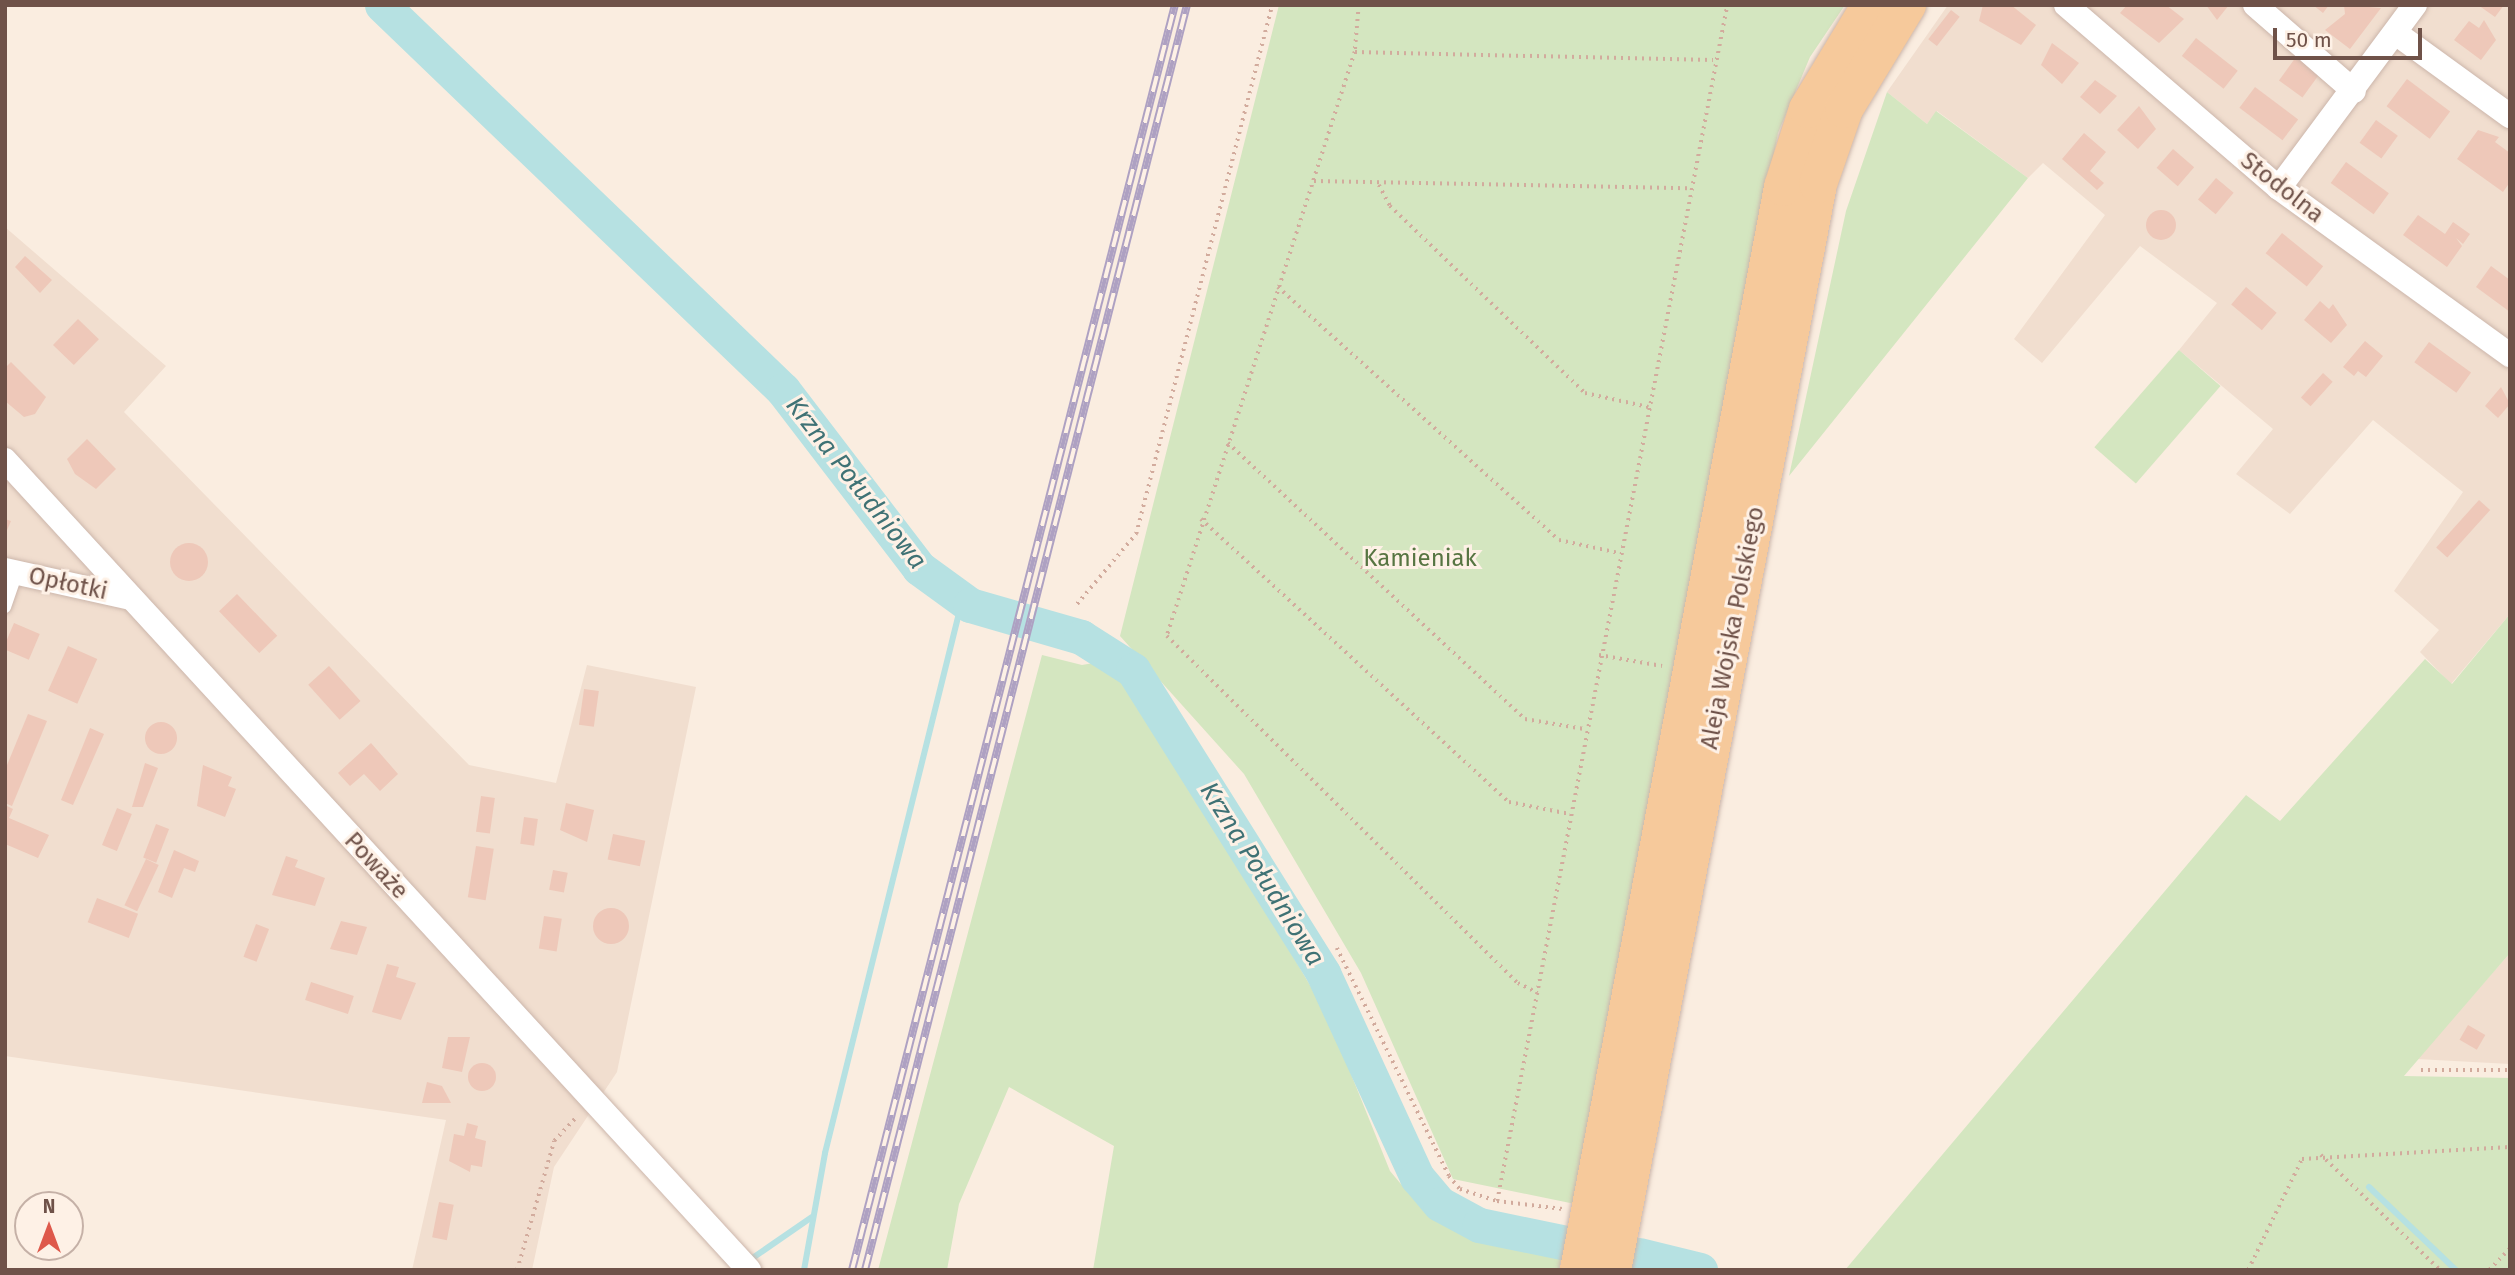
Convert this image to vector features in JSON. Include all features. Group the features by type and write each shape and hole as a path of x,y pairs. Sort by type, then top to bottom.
{"main road":[{"name":"Aleja Wojska Polskiego","path":"1579,1270 1783,187 1808,109 1871,5"},
{"name":"Aleja Wojska Polskiego","path":"1612,1270 1818,184 1844,108 1907,5"}],"street":[{"name":"Stodolna","path":"2066,5 2279,188 2510,355"},
{"path":"2255,5 2354,91"},
{"path":"2279,188 2397,34 2415,5"},
{"path":"2397,34 2510,116"},
{"name":"Poważe","path":"5,460 749,1270"},
{"name":"Opłotki","path":"11,572 131,598"}],"lane":[{"path":"5,607 11,572"}],"path":[{"path":"1077,604 1136,534 1272,5"},
{"path":"1359,5 1355,52 1201,519 1167,636 1518,983 1538,993"},
{"path":"1497,1201 1688,188 1713,60 1727,5"},
{"path":"1355,52 1713,60"},
{"path":"1314,181 1379,185 1688,188"},
{"path":"1379,185 1390,206 1585,393 1648,407"},
{"path":"1278,287 1559,540 1619,553"},
{"path":"1228,443 1525,719 1584,729"},
{"path":"1201,519 1509,802 1570,814"},
{"path":"1599,655 1675,669"},
{"path":"1338,948 1448,1176 1460,1189 1497,1201 1589,1213"},
{"path":"2421,1070 2510,1070"},
{"path":"517,1270 554,1141 593,1100"},
{"path":"2248,1270 2302,1159 2321,1155 2510,1147"},
{"path":"2321,1155 2437,1269"},
{"path":"2488,1270 2510,1248"}],"shaded area":[{"path":"1948,5 2510,5 2510,614 2451,684 2420,652 2439,630 2394,591 2463,492 2373,420 2290,514 2236,474 2273,429 2179,350 2217,303 2140,246 2042,363 2014,339 2105,215 2043,163 2028,178 1937,111 1927,124 1887,92"},
{"path":"5,227 166,366 124,412 469,765 556,783 587,665 696,687 617,1072 554,1167 532,1270 412,1270 446,1120 5,1056"},
{"path":"2510,953 2510,1064 2417,1059"}],"green space":[{"name":"Kamieniak","path":"1279,5 1845,5 1810,57 1778,133 1575,1204 1453,1179 1361,973 1244,774 1120,636"},
{"path":"1887,92 1927,124 1936,111 2028,178 1789,476 1846,211"},
{"path":"2179,350 2221,386 2136,483 2094,447"},
{"path":"2510,614 2510,953 2404,1076 2510,1078 2510,1270 1845,1270 2246,795 2280,821 2425,659 2452,684"},
{"path":"1042,655 1082,665 1105,661 1145,708 1326,1012 1390,1171 1426,1214 1467,1237 1562,1254 1559,1270 1093,1270 1114,1146 1009,1087 959,1204 947,1270 878,1270"}],"building":[{"path":"1983,5 2011,5 2036,25 2021,45 1979,21"},
{"path":"2127,5 2166,5 2184,19 2159,43 2120,13"},
{"path":"2206,5 2229,5 2217,20"},
{"path":"2313,5 2329,5 2323,13"},
{"path":"2344,5 2381,8 2350,49 2325,30 2345,14"},
{"path":"2478,5 2504,5 2495,17"},
{"path":"1951,10 1960,17 1937,46 1928,39"},
{"path":"2484,20 2496,40 2481,60 2454,40 2469,21 2479,28"},
{"path":"2196,38 2238,71 2224,89 2182,56"},
{"path":"2052,43 2079,63 2062,84 2041,65"},
{"path":"2296,57 2319,74 2302,98 2279,80"},
{"path":"2407,79 2450,111 2430,139 2387,106"},
{"path":"2095,80 2117,96 2100,114 2080,97"},
{"path":"2255,87 2298,119 2282,140 2239,108"},
{"path":"2139,106 2156,129 2138,149 2117,130"},
{"path":"2376,120 2398,136 2381,159 2360,143"},
{"path":"2478,130 2499,137 2495,142 2510,153 2510,182 2503,192 2457,159"},
{"path":"2084,133 2106,152 2090,171 2104,183 2097,190 2062,159"},
{"path":"2173,149 2194,167 2178,186 2157,168"},
{"path":"2346,162 2389,193 2374,214 2331,183"},
{"path":"2216,178 2234,193 2216,214 2198,199"},
{"path":"2161,210 2172,214 2176,225 2172,236 2161,240 2150,236 2146,225 2150,214"},
{"path":"2418,215 2445,234 2453,222 2470,234 2463,244 2456,238 2462,246 2447,267 2403,235"},
{"path":"2282,233 2323,266 2307,287 2266,253"},
{"path":"25,256 52,280 40,293 15,267"},
{"path":"2491,266 2510,280 2510,312 2476,287"},
{"path":"2246,287 2277,313 2262,330 2231,305"},
{"path":"2320,301 2329,309 2333,304 2347,325 2331,343 2304,320"},
{"path":"78,319 99,339 74,365 53,345"},
{"path":"2365,341 2383,356 2366,377 2358,371 2354,376 2343,367"},
{"path":"2429,342 2471,373 2456,393 2414,362"},
{"path":"11,362 46,397 35,414 24,417 5,401 5,368"},
{"path":"2323,373 2333,382 2311,406 2301,398"},
{"path":"2501,387 2510,404 2498,418 2485,406"},
{"path":"87,439 116,469 96,489 75,474 67,459"},
{"path":"2479,500 2490,510 2447,558 2436,548"},
{"path":"5,519 11,521 5,535"},
{"path":"189,543 203,548 208,562 203,576 189,581 175,576 170,562 175,548"},
{"path":"237,594 277,636 259,653 219,611"},
{"path":"14,623 40,634 29,660 5,650"},
{"path":"68,646 97,659 77,704 48,691"},
{"path":"329,666 360,701 340,720 308,685"},
{"path":"584,689 599,691 594,727 579,725"},
{"path":"28,714 47,721 12,806 5,803 5,770"},
{"path":"161,722 172,727 177,738 172,749 161,754 150,749 145,738 150,727"},
{"path":"90,728 104,734 73,805 61,800"},
{"path":"371,743 398,774 380,791 364,774 350,786 338,773"},
{"path":"145,763 158,768 143,807 132,807"},
{"path":"203,765 232,777 228,786 236,789 225,817 197,806"},
{"path":"481,796 495,798 490,834 476,832"},
{"path":"566,803 594,810 587,842 560,830"},
{"path":"5,805 13,809 9,818 49,835 38,858 5,844"},
{"path":"117,808 132,814 117,851 102,845"},
{"path":"524,817 538,819 534,846 520,844"},
{"path":"156,824 169,829 156,863 143,858"},
{"path":"613,834 645,841 640,866 608,859"},
{"path":"476,846 494,849 486,900 468,897"},
{"path":"174,850 199,861 195,872 184,868 172,898 158,892"},
{"path":"286,856 298,860 295,867 325,878 315,906 272,895"},
{"path":"146,859 159,865 137,911 124,905"},
{"path":"553,870 568,873 564,892 549,890"},
{"path":"97,898 138,914 129,938 88,922"},
{"path":"611,908 624,913 629,926 624,939 611,944 598,939 593,926 598,913"},
{"path":"544,916 562,919 557,951 539,949"},
{"path":"341,921 367,927 357,955 330,949"},
{"path":"256,924 269,929 257,962 243,957"},
{"path":"387,964 399,967 396,977 416,983 401,1020 372,1012"},
{"path":"311,982 354,996 348,1014 305,1000"},
{"path":"2468,1025 2485,1035 2477,1050 2460,1040"},
{"path":"448,1037 470,1037 462,1072 442,1068"},
{"path":"482,1063 492,1067 496,1077 492,1087 482,1091 472,1087 468,1077 472,1067"},
{"path":"427,1082 442,1086 451,1103 422,1103"},
{"path":"467,1123 478,1126 475,1138 486,1141 482,1167 471,1165 470,1172 449,1161 454,1134 464,1136"},
{"path":"439,1202 454,1205 447,1240 432,1237"}],"waterway":[{"name":"Krzna Południowa","path":"382,5 783,390 919,568 970,605 1081,637 1133,670 1323,973 1417,1177 1440,1204 1479,1225 1562,1242"},
{"path":"804,1270 825,1153 962,601"},
{"path":"2369,1187 2456,1270"},
{"path":"754,1257 812,1217"},
{"name":"Krzna Południowa","path":"1639,1255 1700,1270"}],"railway":[{"path":"852,1270 1175,5"},
{"path":"865,1270 1187,5"}]}
